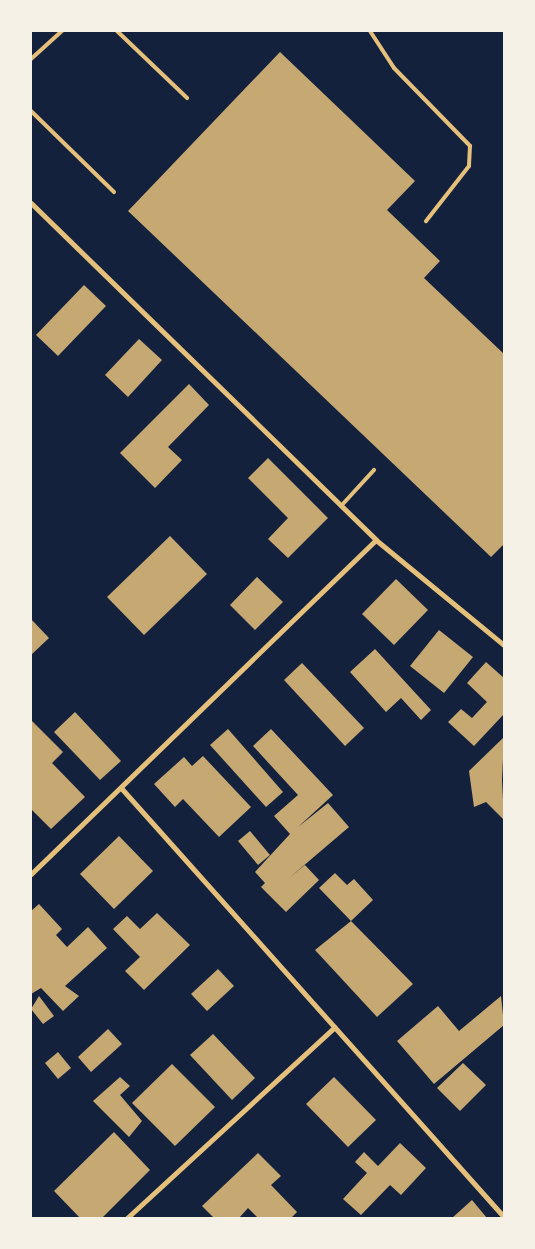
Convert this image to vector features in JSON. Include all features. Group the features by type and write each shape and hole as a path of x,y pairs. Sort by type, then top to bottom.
{"street":[{"path":"31,203 376,540 504,645"},
{"path":"31,874 122,789 376,540"},
{"path":"122,789 504,1217"},
{"path":"127,1218 335,1027"}],"lane":[{"path":"31,59 62,31"},
{"path":"117,31 187,98"},
{"path":"370,31 394,68 470,146 469,166 426,221"},
{"path":"31,111 114,192"},
{"path":"341,506 374,470"}],"building":[{"path":"280,52 415,181 387,210 440,261 424,278 504,354 504,544 491,557 128,211"},
{"path":"84,285 106,306 58,356 36,335"},
{"path":"139,339 162,360 128,397 105,375"},
{"path":"189,384 209,405 168,447 182,460 155,488 120,453"},
{"path":"268,458 328,518 288,558 268,539 288,518 248,478"},
{"path":"170,536 207,574 144,635 107,597"},
{"path":"257,577 283,602 255,630 230,605"},
{"path":"396,579 428,610 394,645 362,614"},
{"path":"31,619 49,638 31,655"},
{"path":"439,630 473,657 444,693 410,666"},
{"path":"375,649 431,710 421,720 401,698 386,712 350,672"},
{"path":"486,662 504,678 504,714 474,746 448,722 461,709 472,718 487,702 467,683"},
{"path":"302,663 364,728 345,746 284,680"},
{"path":"75,712 121,761 100,780 54,732"},
{"path":"31,720 63,752 52,763 85,797 51,829 31,809"},
{"path":"228,729 283,792 266,807 210,745"},
{"path":"271,729 333,795 298,827 328,803 349,827 288,879 305,865 319,880 286,912 261,887 265,883 255,872 290,834 274,816 298,795 253,746"},
{"path":"504,737 502,780 504,820 486,802 474,807 469,771"},
{"path":"203,756 251,807 219,837 183,799 175,807 154,784 184,757 192,766"},
{"path":"250,831 270,855 258,865 238,841"},
{"path":"119,836 153,871 114,909 80,874"},
{"path":"335,873 347,885 354,879 373,900 351,921 319,888"},
{"path":"39,904 62,929 56,935 67,947 88,927 107,948 65,986 79,996 63,1011 41,988 31,994 31,911"},
{"path":"157,913 190,945 144,990 125,971 140,957 113,929 127,916 140,929"},
{"path":"351,921 413,984 377,1017 315,950"},
{"path":"218,969 234,986 207,1011 191,994"},
{"path":"39,996 54,1016 43,1024 31,1009"},
{"path":"501,996 504,1025 434,1084 397,1041 438,1006 459,1031"},
{"path":"108,1029 122,1044 91,1072 78,1057"},
{"path":"213,1034 255,1078 232,1100 190,1055"},
{"path":"58,1052 71,1068 58,1079 45,1063"},
{"path":"463,1063 486,1085 460,1111 437,1088"},
{"path":"172,1064 215,1107 175,1146 132,1103"},
{"path":"120,1077 130,1086 120,1095 142,1121 129,1137 93,1101"},
{"path":"334,1077 376,1120 348,1147 306,1104"},
{"path":"114,1132 150,1170 102,1218 80,1218 54,1191"},
{"path":"400,1143 426,1168 401,1195 390,1185 361,1215 343,1199 367,1173 355,1162 364,1152 378,1166"},
{"path":"258,1153 281,1176 271,1185 297,1212 291,1218 258,1218 248,1208 239,1218 214,1218 202,1206"},
{"path":"472,1200 487,1218 452,1218"}]}
